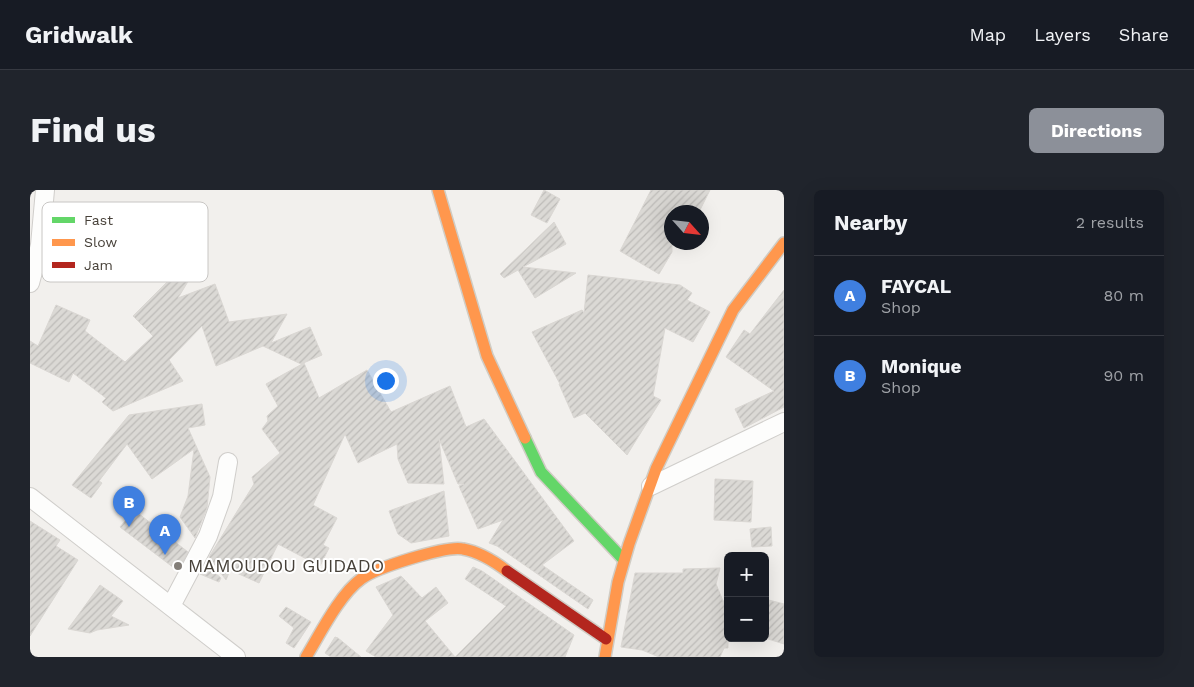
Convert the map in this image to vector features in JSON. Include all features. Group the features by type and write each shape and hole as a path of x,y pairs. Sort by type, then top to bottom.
{"street":[{"path":"438,190 487,356 541,472 623,558"},
{"path":"30,283 40,245 42,223"},
{"path":"605,657 606,639 623,558 689,396 736,304 784,243"},
{"path":"651,486 784,422"},
{"path":"171,606 208,536 222,497 228,462"},
{"path":"31,499 236,657"},
{"path":"306,657 337,607 360,579 379,568 410,558 461,548 488,558 606,639"}],"building":[{"path":"544,190 560,199 547,223 531,215"},
{"path":"651,190 710,190 702,205 664,205 664,250 672,250 672,252 659,274 620,251"},
{"path":"554,222 566,244 523,267 576,273 535,298 518,270 504,278 500,274"},
{"path":"588,275 680,285 692,293 687,300 710,312 693,342 665,328 653,396 661,400 627,455 585,413 574,418 560,384 532,332 582,310 584,313"},
{"path":"167,282 188,282 178,298 215,284 229,322 287,314 271,343 310,327 322,355 301,364 263,346 216,366 202,326 169,360 183,381 113,411 102,402 106,398 73,373 69,382 30,363 30,341 38,346 56,305 90,320 85,331 125,362 153,336 133,316"},
{"path":"784,290 784,407 744,428 735,409 774,391 726,357 744,330 750,334"},
{"path":"304,363 319,398 367,370 391,412 450,386 466,427 484,419 574,541 542,565 593,600 588,609 497,546 489,543 503,520 478,529 459,486 464,484 458,484 439,439 444,484 408,483 398,459 397,444 358,463 345,434 313,505 337,518 323,545 329,548 320,566 278,544 259,583 230,570 226,580 209,557 254,484 252,477 280,453 262,429 268,421 267,416 278,406 266,384"},
{"path":"202,404 205,425 188,428 210,477 207,508 195,538 180,517 188,496 194,449 152,479 127,444 99,481 102,483 91,498 72,485 129,415"},
{"path":"715,479 753,481 751,522 714,520"},
{"path":"444,491 449,536 411,543 398,534 389,511"},
{"path":"134,510 188,552 178,571 120,527"},
{"path":"30,521 60,540 56,546 78,560 30,636"},
{"path":"771,527 772,546 752,547 750,529"},
{"path":"205,565 221,578 219,582 200,574"},
{"path":"473,567 482,571 574,635 565,657 455,657 506,606 465,579"},
{"path":"720,568 716,584 724,601 724,642 728,642 728,648 724,648 720,657 659,657 642,650 621,647 635,573 683,573 683,569"},
{"path":"401,576 422,598 436,587 448,603 425,621 455,657 376,657 366,651 393,615 376,587"},
{"path":"100,585 123,601 111,616 129,625 97,630 90,633 68,629"},
{"path":"769,600 784,604 784,644 769,639"},
{"path":"286,607 311,622 294,648 286,643 294,628 279,616"},
{"path":"335,637 361,657 331,657 325,653"}],"traffic: fast":[{"path":"525,438 541,472 623,559"}],"traffic: slow":[{"path":"438,190 487,356 525,438"},
{"path":"605,657 618,582 629,544 656,469 733,310 784,243"},
{"path":"306,657 346,594 369,574 411,558 442,550 455,549 469,550 481,555 492,560 507,571"}],"traffic: jam":[{"path":"507,571 606,639"}],"place":[{"name":"Monique","path":"129,527"},
{"name":"FAYCAL","path":"165,555"},
{"name":"MAMOUDOU GUIDADO","path":"178,566"}]}
